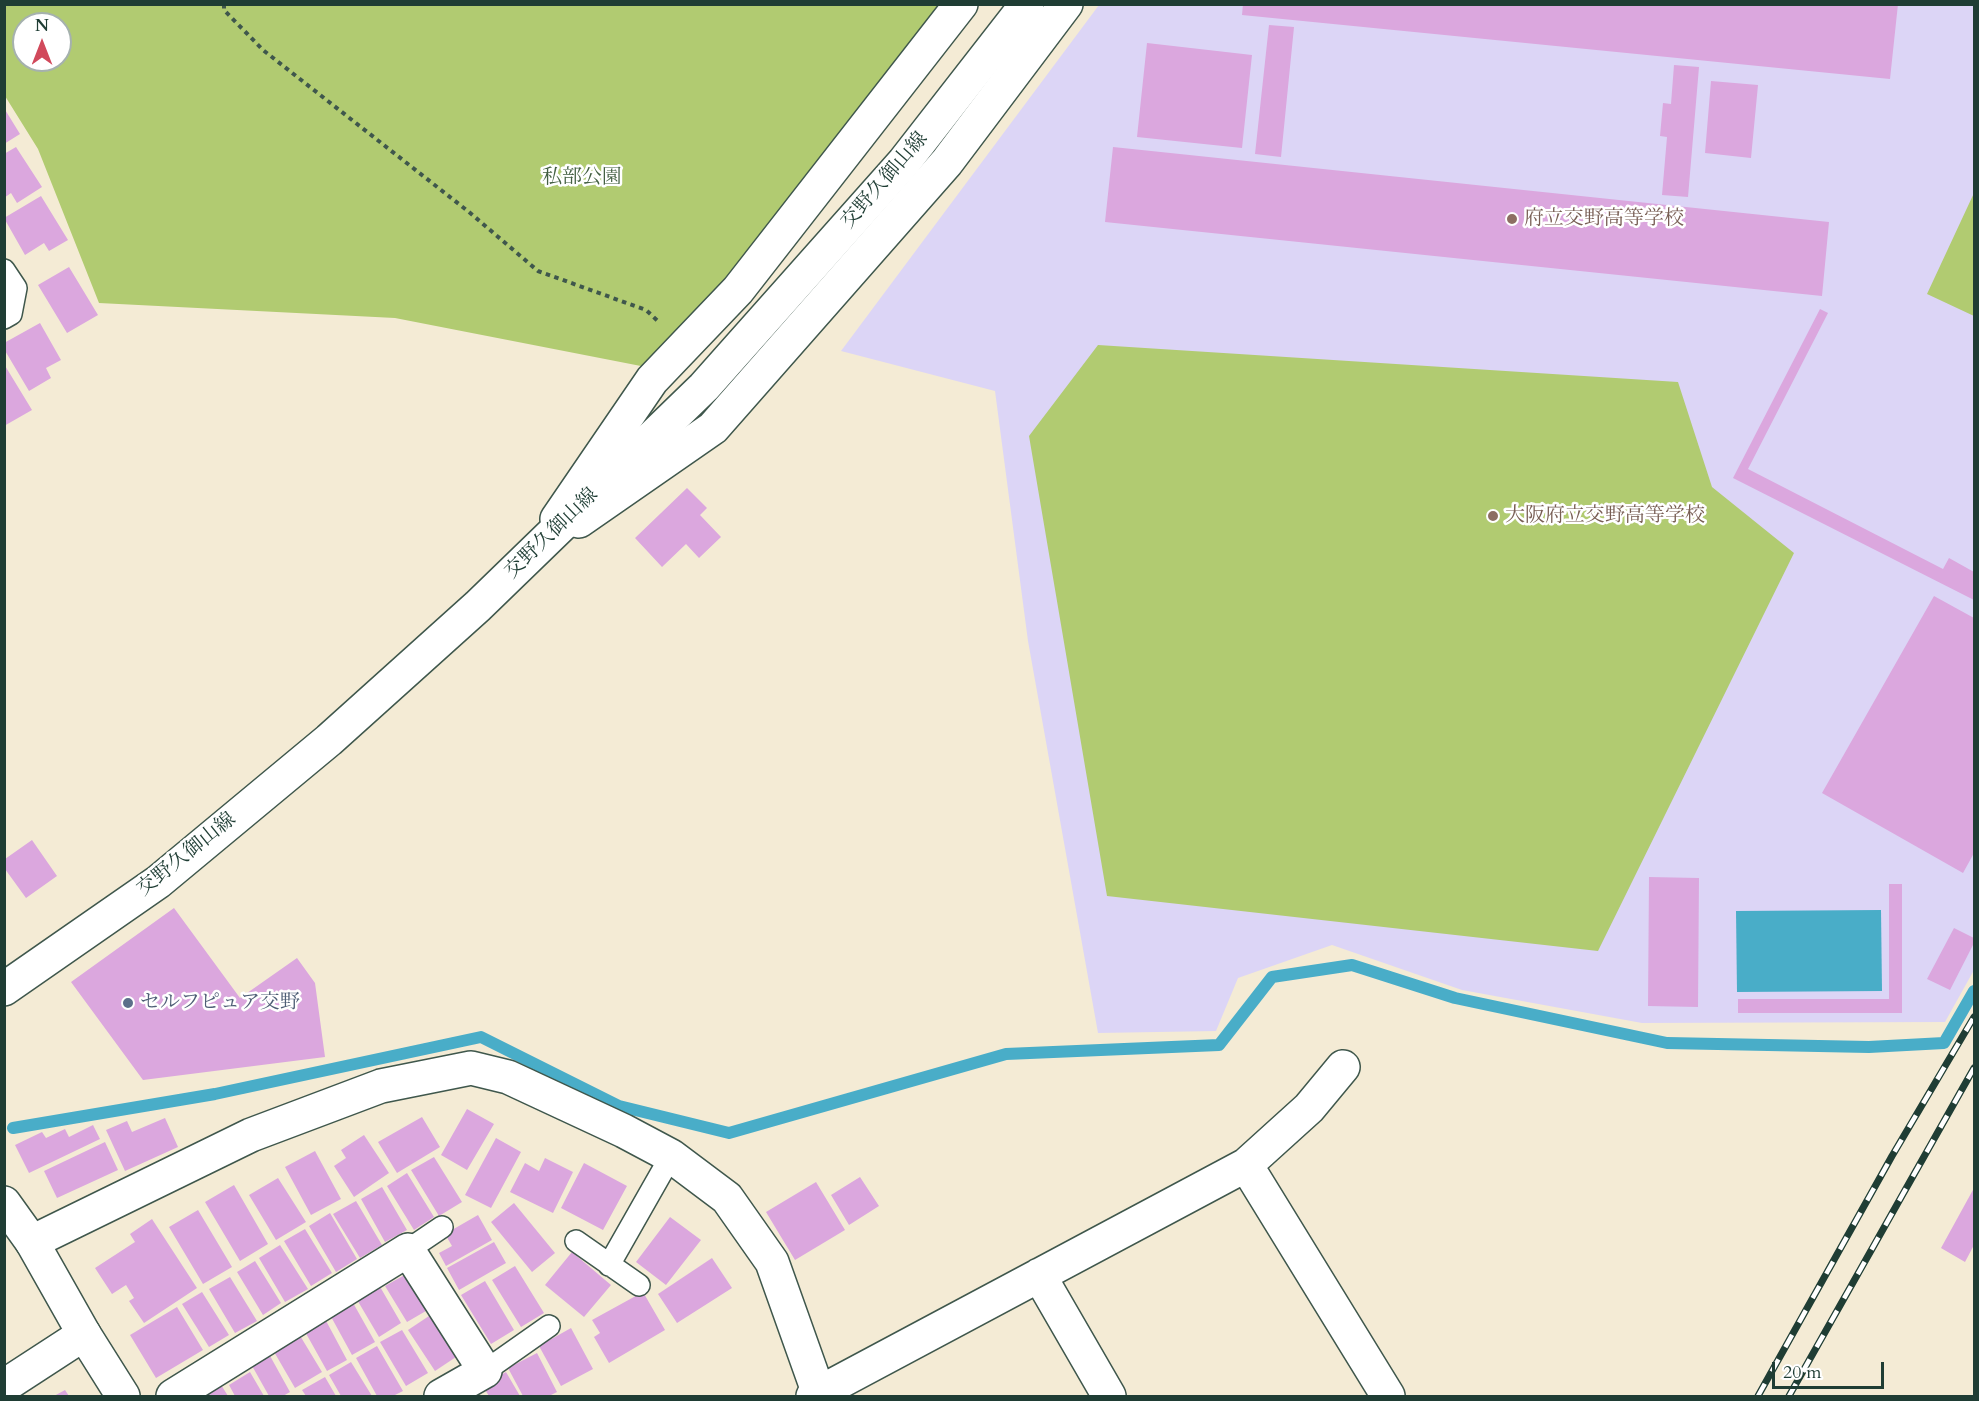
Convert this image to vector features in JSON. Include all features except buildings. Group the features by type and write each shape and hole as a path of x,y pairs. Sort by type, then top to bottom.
{"street":[{"path":"536,550 652,380 738,290 961,4"},
{"name":"交野久御山線","path":"4,989 158,882 311,755 478,606 704,387 904,162 1027,4"},
{"path":"536,550 713,428 947,162 1066,4"},
{"path":"32,1242 251,1135 381,1086 471,1068 508,1077 671,1156 727,1198 772,1262 821,1395 1246,1165 1309,1108 1343,1067"},
{"path":"1246,1165 1388,1396"},
{"path":"4,1203 32,1242 84,1334 123,1396"},
{"path":"173,1396 408,1250 485,1371 441,1396"},
{"path":"1039,1275 1109,1396"},
{"path":"4,1386 84,1334"}],"lane":[{"path":"4,270 16,288 11,314 4,318"},
{"path":"609,1265 671,1156"},
{"path":"408,1250 442,1227"},
{"path":"576,1241 639,1285"},
{"path":"485,1371 549,1326"}],"path":[{"path":"224,4 224,10 263,50 469,212 538,271 646,310 685,346"}],"shaded area":[{"name":"大阪府立交野高等学校","path":"1099,5 1974,5 1974,970 1945,1022 1642,1023 1462,990 1332,945 1238,978 1216,1031 1098,1033 1028,641 995,391 841,351"}],"green space":[{"name":"私部公園","path":"5,5 939,5 886,86 768,232 646,367 395,318 99,303 38,149 5,96"},
{"path":"1974,193 1974,316 1927,294"},
{"path":"1098,345 1678,382 1712,487 1794,553 1598,951 1107,896 1029,436"}],"water":[{"path":"1881,910 1882,991 1737,992 1736,911"}],"waterway":[{"path":"13,1128 215,1094 481,1037 619,1106 729,1133 1006,1054 1219,1045 1272,977 1352,965 1455,998 1667,1043 1869,1047 1944,1043 1974,991"}],"railway":[{"path":"1758,1396 1892,1156 1974,1017"},
{"path":"1789,1396 1974,1068"}],"place":[{"name":"府立交野高等学校","path":"1512,219"},
{"name":"大阪府立交野高等学校","path":"1493,516"},
{"name":"セルフピュア交野","path":"128,1003"}]}
